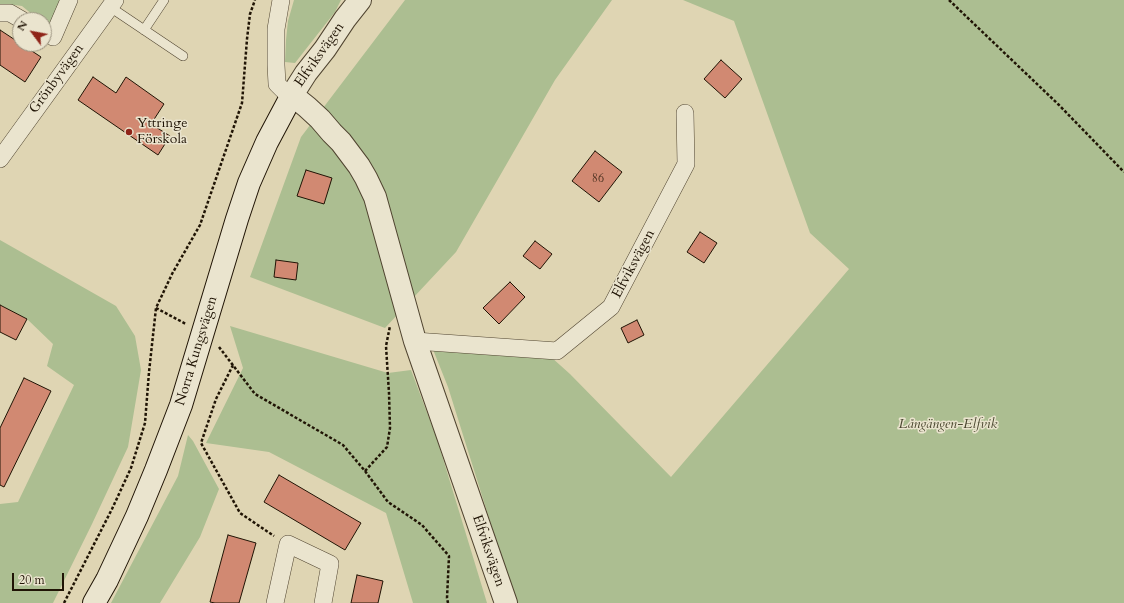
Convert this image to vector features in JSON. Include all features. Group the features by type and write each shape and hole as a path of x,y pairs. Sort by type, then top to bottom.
{"street":[{"path":"52,28 69,0"},
{"path":"281,0 276,29 277,84 282,90 292,95"},
{"name":"Elfviksvägen","path":"360,0 306,73 292,95 311,111 341,142 359,166 375,197 415,341 506,603"},
{"name":"Grönbyvägen","path":"0,159 112,3"},
{"path":"0,13 12,14"},
{"path":"52,37 77,51"},
{"name":"Norra Kungsvägen","path":"94,603 107,580 137,516 156,470 181,405 249,183 267,142 292,95"},
{"name":"Elfviksvägen","path":"415,341 557,351 611,307 686,164 685,113"},
{"path":"275,603 288,544 330,564 323,603"}],"lane":[{"path":"144,30 164,0"},
{"path":"112,3 144,30 183,56"}],"path":[{"path":"64,603 112,509 131,468 145,423 156,308 172,274 188,249 200,225 242,103 250,14 255,0"},
{"path":"949,0 1060,105 1124,172"},
{"path":"365,471 387,447 390,428 386,346 392,314 402,298"},
{"path":"156,308 189,326"},
{"path":"219,346 255,394 343,445 388,502 422,525 449,556 448,603"},
{"path":"233,365 216,399 201,443 240,514 288,544"}],"green space":[{"path":"0,0 64,0 52,22 52,12 29,12 22,6 15,5 5,8 0,6"},
{"path":"294,0 341,0 335,12 295,63 285,62 288,21"},
{"path":"405,0 612,0 555,80 456,252 385,328 250,277 301,137"},
{"name":"Långängen-Elfvik","path":"683,0 1124,0 1124,603 514,603 448,387 428,337 541,348 570,374 671,477 849,269 810,233 734,21"},
{"path":"0,240 116,306 135,336 141,370 128,447 53,603 0,603 0,504 18,502 74,385 47,366 53,344 27,319 0,305"},
{"path":"230,326 388,373 411,370 437,439 487,603 413,603 386,513 269,452 206,443 243,368"},
{"path":"188,435 193,441 219,489 200,537 160,603 111,603 178,476"}],"building":[{"path":"0,30 12,38 12,52 33,52 41,57 25,82 0,65"},
{"path":"721,60 742,79 725,98 704,79"},
{"path":"93,77 116,93 126,77 164,104 151,124 170,136 158,155 78,100"},
{"path":"595,151 622,172 599,202 572,181"},
{"path":"306,170 332,178 324,204 297,196"},
{"path":"700,232 717,243 704,263 687,252"},
{"path":"535,241 552,254 540,269 523,256"},
{"path":"276,260 298,263 296,280 274,277"},
{"path":"510,282 525,297 499,324 483,308"},
{"path":"0,305 27,319 16,340 0,332"},
{"path":"637,320 644,335 628,343 621,328"},
{"path":"24,378 51,391 4,487 0,485 0,428"},
{"path":"279,475 361,523 345,550 264,502"},
{"path":"228,535 256,543 239,603 210,602"},
{"path":"357,575 383,581 378,603 351,603"}],"place":[{"name":"Yttringe Förskola","path":"129,132"}]}
